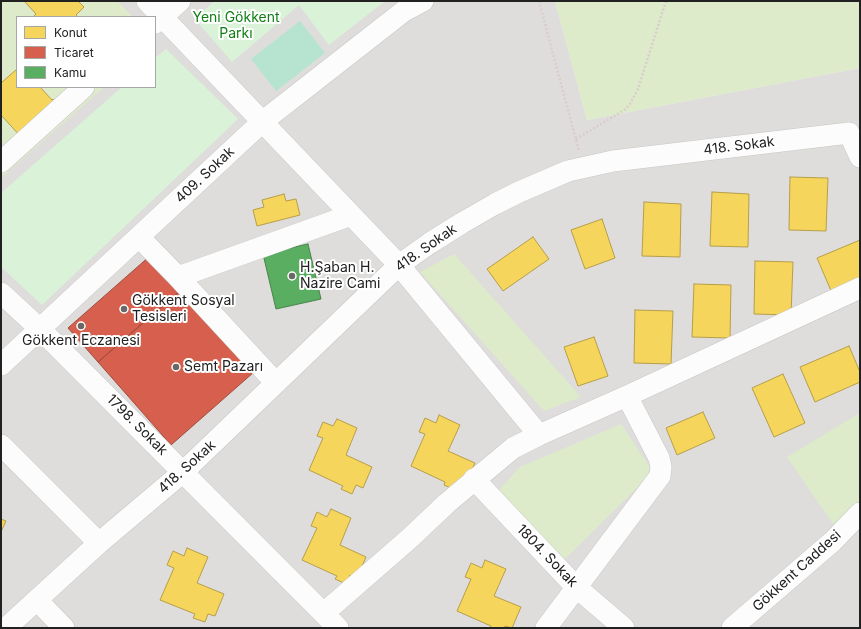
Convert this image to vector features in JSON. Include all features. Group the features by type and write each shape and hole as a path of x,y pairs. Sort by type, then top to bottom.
{"street":[{"path":"147,1 156,16"},
{"path":"180,1 158,20 262,122 399,265 539,435"},
{"name":"409. Sokak","path":"1,365 262,122 404,11 423,1"},
{"path":"1,162 83,88"},
{"name":"418. Sokak","path":"6,628 99,543 183,472 399,265 443,235 495,204 568,171 613,161 848,133 860,157"},
{"path":"178,277 351,215"},
{"path":"139,236 276,383"},
{"path":"331,621 474,479 513,448 860,288"},
{"name":"1798. Sokak","path":"1,293 40,329 331,621"},
{"path":"546,628 660,476 661,467 659,458 627,396"},
{"path":"1,445 99,543"},
{"name":"1804. Sokak","path":"474,479 576,587 624,628"},
{"name":"Gökkent Caddesi","path":"732,628 833,541 860,513"},
{"path":"37,600 64,628"}],"path":[{"path":"539,1 576,139 626,110 630,104 638,89 666,1"}],"shaded area":[{"path":"1,1 555,1 587,120 860,68 860,628 1,628"}],"green space":[{"path":"1,1 117,1 132,16 16,16 16,88 103,88 1,178"},
{"name":"Yeni Gökkent Parkı","path":"214,1 385,1 329,45 299,5 232,62 195,19"},
{"path":"555,1 860,1 860,68 587,120"},
{"path":"300,21 325,53 276,91 251,59"},
{"path":"166,49 238,119 42,305 1,267 1,193 121,88 156,88 156,57"},
{"path":"454,254 581,397 544,411 420,272"},
{"path":"860,413 860,529 846,543 787,457"},
{"path":"621,424 653,472 562,562 497,492 520,467"}],"building: Konut":[{"path":"24,1 78,1 84,7 76,15 77,16 34,16 36,14"},
{"path":"16,70 16,88 41,88 59,105 22,138 1,115 1,83"},
{"path":"790,177 828,178 826,231 789,230"},
{"path":"712,192 749,194 748,247 710,246"},
{"path":"284,194 286,201 296,199 300,215 257,226 253,210 264,207 262,200"},
{"path":"644,202 681,204 680,257 642,256"},
{"path":"602,219 615,258 585,269 571,230"},
{"path":"533,237 549,259 503,291 487,269"},
{"path":"860,240 860,281 832,293 817,258"},
{"path":"755,261 793,262 791,315 754,314"},
{"path":"694,284 731,285 730,338 692,337"},
{"path":"635,310 673,311 671,364 634,363"},
{"path":"594,337 608,376 578,386 564,347"},
{"path":"849,346 860,372 860,382 815,402 800,367"},
{"path":"783,374 805,423 774,437 752,388"},
{"path":"703,412 715,438 677,455 666,428"},
{"path":"439,415 460,425 448,451 475,463 465,484 455,490 444,485 445,482 411,466 425,434 419,432 425,418 436,423"},
{"path":"337,419 357,428 346,455 372,467 363,488 356,485 352,494 341,489 343,486 309,470 323,438 317,436 323,422 333,426"},
{"path":"331,509 351,518 340,545 366,557 357,578 350,575 346,584 335,579 337,576 302,560 317,528 311,526 317,512 327,517"},
{"path":"1,519 6,521 1,532"},
{"path":"187,548 208,557 197,583 224,594 215,616 208,614 205,622 193,618 195,614 160,600 174,568 167,565 173,551 184,556"},
{"path":"485,560 506,569 494,596 521,607 512,628 505,626 504,628 491,628 491,626 457,611 471,579 465,577 471,563 482,568"}],"building: Ticaret":[{"name":"Gökkent Sosyal Tesisleri","path":"151,255 181,290 98,362 68,328"},
{"name":"Semt Pazarı","path":"181,290 254,372 171,445 98,362"}],"building: Kamu":[{"name":"H.Şaban H. Nazire Cami","path":"308,244 321,299 276,309 263,254"}],"place":[{"name":"H.Şaban H. Nazire Cami","path":"292,276"},
{"name":"Gökkent Sosyal Tesisleri","path":"124,309"},
{"name":"Gökkent Eczanesi","path":"81,326"},
{"name":"Semt Pazarı","path":"176,367"}]}
